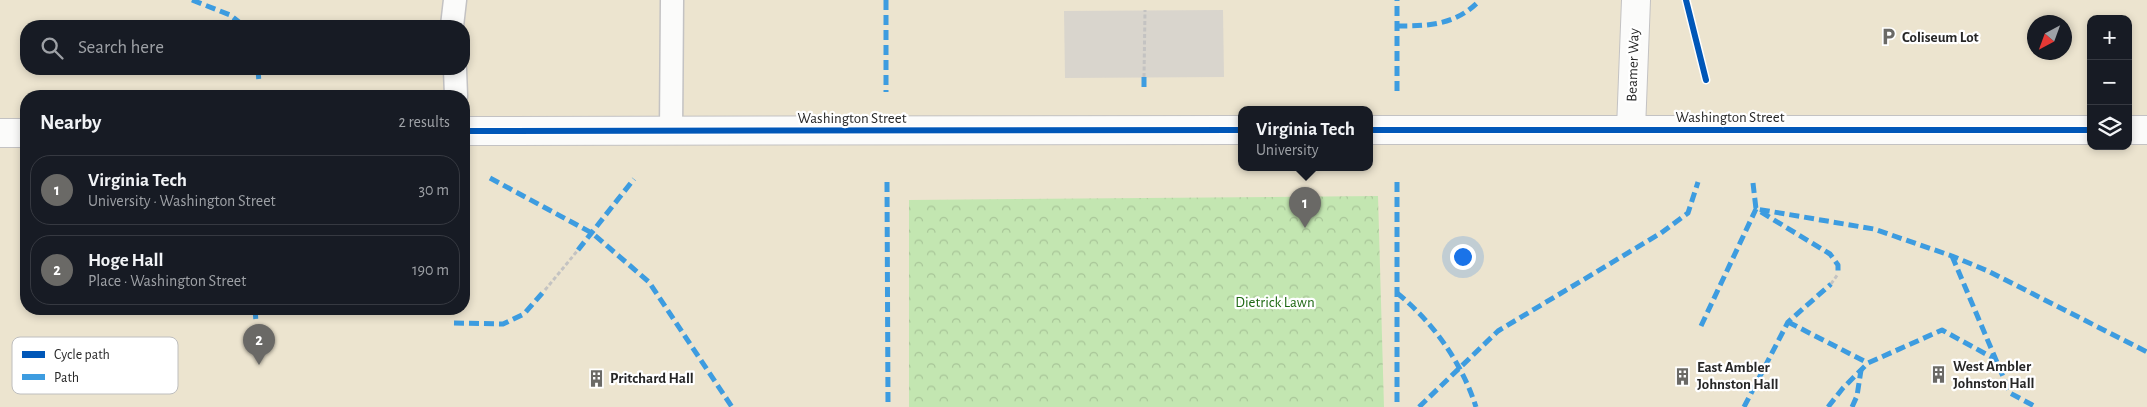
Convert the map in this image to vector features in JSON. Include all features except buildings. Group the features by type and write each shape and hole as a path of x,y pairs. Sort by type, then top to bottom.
{"main road":[{"name":"Beamer Way","path":"1631,129 1636,0"},
{"name":"Washington Street","path":"470,131 1238,130"},
{"name":"Washington Street","path":"1373,130 2087,130"},
{"path":"2132,130 2147,130"},
{"path":"0,133 20,133"}],"lane":[{"path":"453,20 455,0"},
{"path":"671,130 672,0"},
{"path":"455,75 456,90"}],"path":[{"path":"1144,77 1145,10"},
{"path":"544,290 578,250"},
{"path":"1831,284 1838,274"}],"shaded area":[{"path":"0,0 2147,0 2147,407 0,407"},
{"path":"1223,10 1224,77 1065,78 1064,11"}],"green space":[{"name":"Dietrick Lawn","path":"1378,196 1384,407 909,407 909,200"}],"marked path":[{"path":"192,0 230,15 236,20"},
{"path":"886,0 886,92"},
{"path":"1397,0 1397,91"},
{"path":"1397,26 1431,24 1452,19 1462,15 1480,0"},
{"path":"258,75 259,83"},
{"path":"1144,77 1144,91"},
{"path":"490,178 592,233 649,282 732,407"},
{"path":"578,250 634,179"},
{"path":"887,182 888,407"},
{"path":"1397,182 1397,407"},
{"path":"1419,407 1498,331 1661,233 1688,213 1698,182"},
{"path":"1753,183 1756,209 1874,229 1952,256 1988,271 2147,352"},
{"path":"1701,326 1756,209 1830,254 1838,265 1838,274"},
{"path":"1952,256 2010,393 2036,407"},
{"path":"1744,407 1788,322 1831,284"},
{"path":"454,323 503,324 524,314 545,290"},
{"path":"1397,293 1423,317 1445,344 1463,375 1476,407"},
{"path":"255,315 256,322"},
{"path":"1788,322 1868,363"},
{"path":"1828,407 1843,388 1868,363 1942,330 1995,359"},
{"path":"1852,407 1857,396 1861,370"}],"cycle path":[{"path":"1686,0 1706,80"},
{"path":"470,131 1238,130"},
{"path":"1373,130 2087,130"}],"place":[{"name":"Coliseum Lot","path":"1888,37"},
{"name":"Virginia Tech","path":"1305,228"},
{"name":"Hoge Hall","path":"259,365"},
{"name":"West Ambler Johnston Hall","path":"1939,375"},
{"name":"East Ambler Johnston Hall","path":"1683,376"},
{"name":"Pritchard Hall","path":"596,378"}]}
